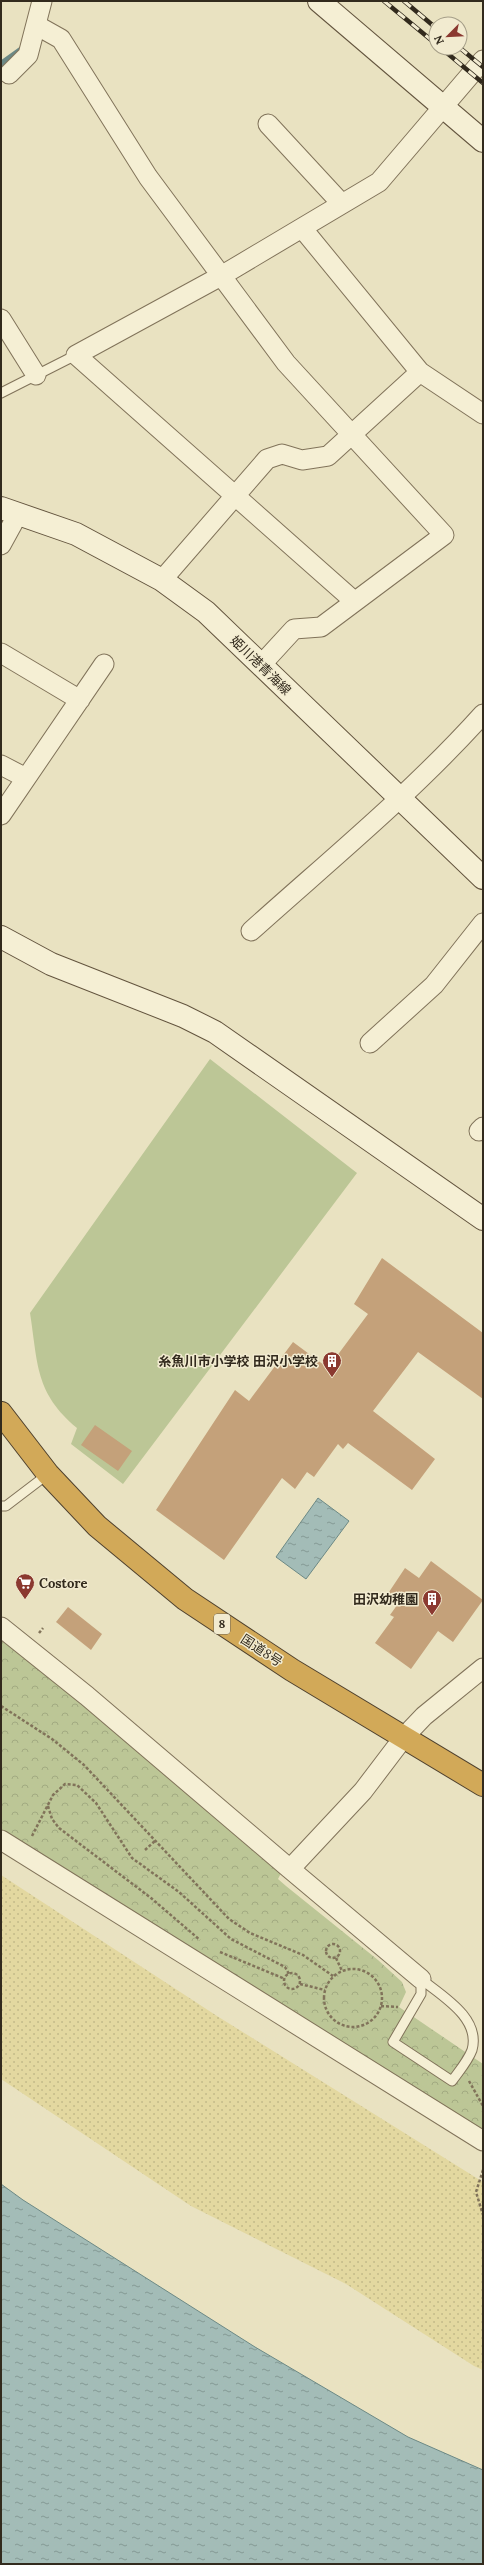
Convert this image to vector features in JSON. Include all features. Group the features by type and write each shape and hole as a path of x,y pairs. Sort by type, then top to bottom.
{"highway":[{"name":"国道8号","path":"1,1413 48,1474 97,1526 185,1599 292,1670 483,1785"}],"street":[{"path":"8,74 28,55 42,1"},
{"path":"319,1 483,141"},
{"path":"36,25 61,39 148,177 286,363 351,436 444,535 321,627 294,629 261,665"},
{"path":"354,601 76,355 221,276 302,228 340,203 379,182 483,60"},
{"path":"268,124 340,203"},
{"path":"302,228 420,372 483,414"},
{"path":"1,319 36,375"},
{"path":"162,580 234,495 267,459 282,454 302,460 328,456 420,372"},
{"path":"1,545 10,511"},
{"name":"姫川港青海線","path":"10,511 76,534 162,580 206,612 399,800 483,878"},
{"path":"1,652 80,700"},
{"path":"1,815 104,664"},
{"path":"251,931 399,800 483,714"},
{"path":"1,765 26,778"},
{"path":"370,1043 434,984 483,924"},
{"path":"1,937 51,964 183,1016 215,1032 483,1219"},
{"path":"1,1627 87,1696 421,1979"},
{"path":"290,1869 363,1791 404,1737 424,1716 483,1668"},
{"path":"1,1840 483,2141"}],"lane":[{"path":"1,393 76,355"},
{"path":"1,1506 6,1506 48,1474"},
{"path":"421,1979 462,2013 471,2028 474,2038 472,2050 452,2081 393,2042 421,1994 421,1979"}],"path":[{"path":"1,1706 52,1739 84,1765 229,1918 250,1933 303,1955 333,1976"},
{"path":"23,1854 53,1795 65,1784 77,1785 96,1803 132,1858 179,1892 231,1939 285,1966 289,1974"},
{"path":"48,1806 52,1819 59,1828 151,1898 204,1942"},
{"path":"145,1850 156,1840"},
{"path":"332,1943 340,1948 341,1952 336,1958 329,1957 326,1954 327,1946 332,1943"},
{"path":"215,1949 285,1979"},
{"path":"336,1958 342,1971"},
{"path":"362,1970 371,1975 378,1982 382,1992 381,2006 373,2020 365,2025 346,2027 338,2024 326,2010 325,1990 333,1976 342,1971 362,1970"},
{"path":"285,1979 289,1974"},
{"path":"289,1974 298,1976 300,1984"},
{"path":"285,1979 287,1986 292,1989 300,1984 325,1990"},
{"path":"381,2006 398,2007 404,2004"},
{"path":"457,2074 472,2083 483,2106"},
{"path":"483,2170 476,2192 483,2215"}],"green space":[{"path":"210,1059 357,1173 123,1484 71,1444 77,1428 63,1415 46,1390 37,1363 30,1313"},
{"path":"1,1638 70,1693 281,1873 278,1879 378,1960 402,1982 406,1992 399,2007 483,2064 483,2133 1,1832"}],"sand":[{"path":"1,1875 217,2016 483,2182 483,2370 474,2366 346,2284 191,2206 1,2079"}],"water":[{"path":"318,1498 349,1521 306,1579 276,1557"},
{"path":"1,2184 23,2200 255,2347 408,2437 483,2470 483,2564 1,2564"}],"building":[{"name":"糸魚川市小学校 田沢小学校","path":"382,1258 483,1333 483,1399 418,1352 373,1411 435,1459 412,1490 348,1443 343,1449 338,1444 314,1477 307,1472 295,1489 282,1478 224,1560 156,1510 235,1390 249,1401 293,1342 328,1368 368,1314 354,1304"},
{"path":"95,1425 132,1451 118,1471 81,1445"},
{"name":"田沢幼稚園","path":"431,1561 483,1600 453,1642 438,1631 411,1669 375,1643 394,1617 390,1615 400,1601 389,1592 405,1568 419,1578"},
{"path":"68,1607 102,1634 91,1650 56,1622"}],"waterway":[{"path":"1,64 22,49"}],"railway":[{"path":"384,1 428,37"},
{"path":"404,1 428,21"},
{"path":"468,55 483,67"},
{"path":"451,56 483,83"}],"place":[{"name":"糸魚川市小学校 田沢小学校","path":"332,1378"},
{"name":"Costore","path":"25,1600"},
{"name":"田沢幼稚園","path":"432,1616"}]}
